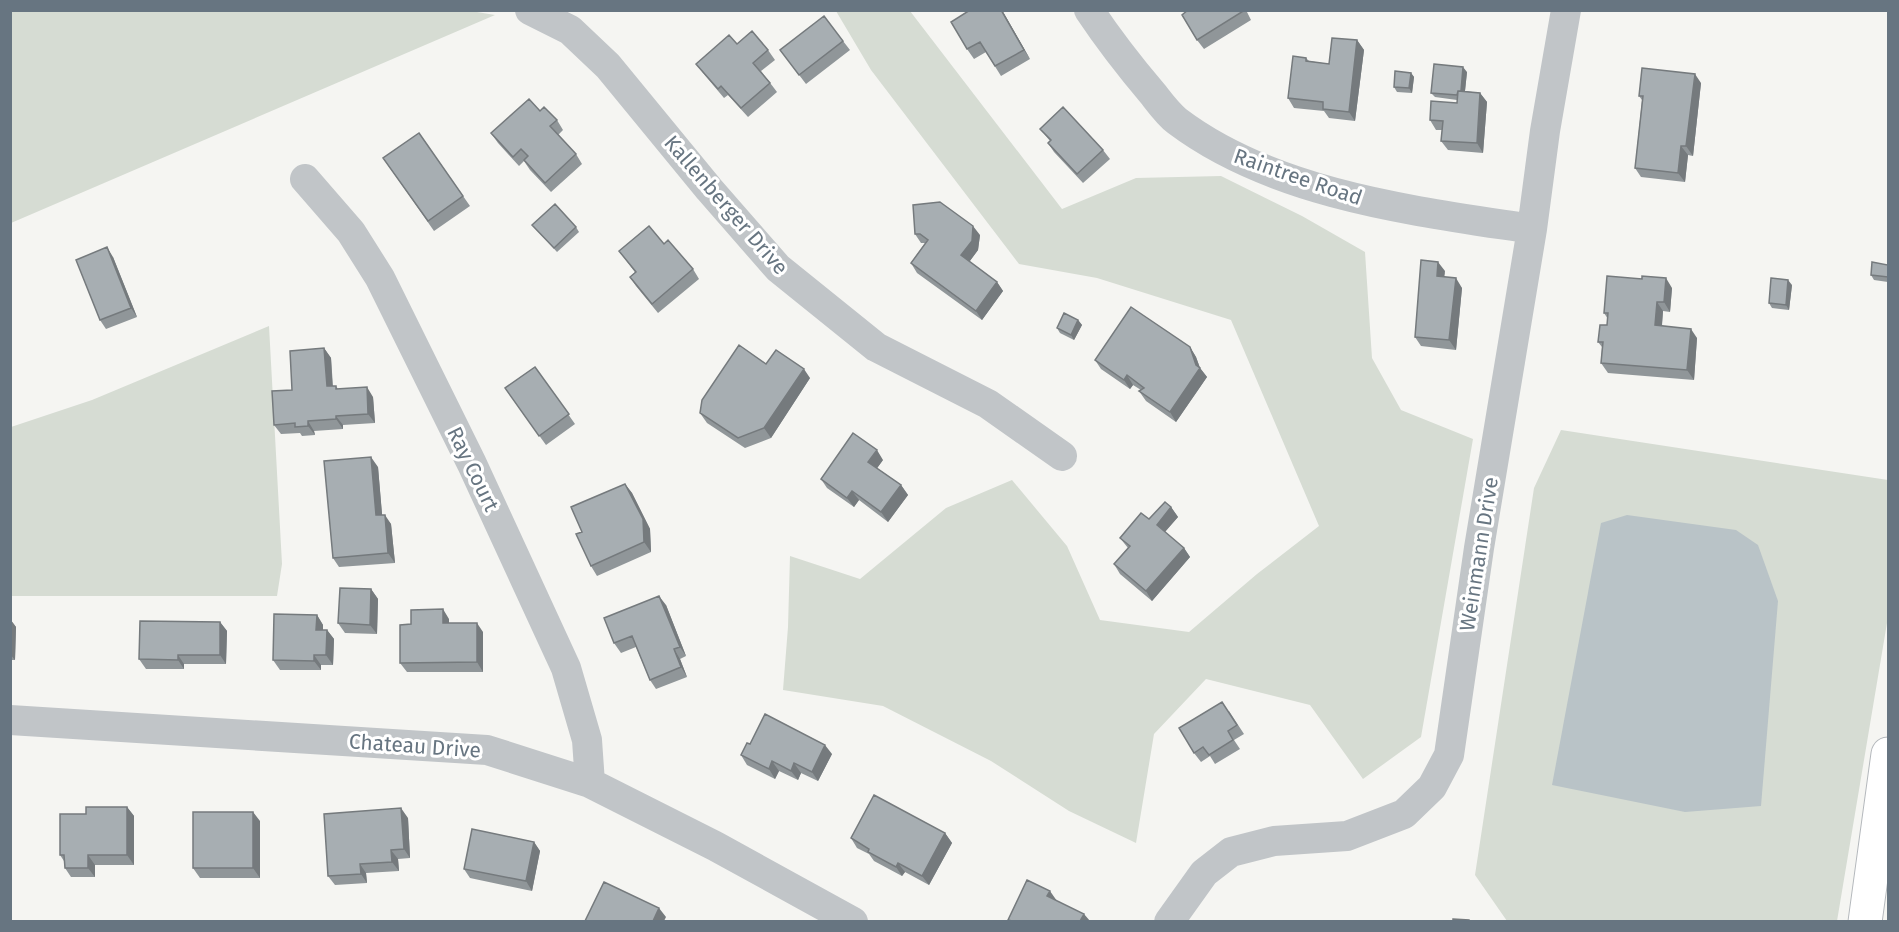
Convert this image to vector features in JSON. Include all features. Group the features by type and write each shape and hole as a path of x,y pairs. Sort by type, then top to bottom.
{"street":[{"name":"Kallenberger Drive","path":"530,10 570,30 608,66 709,189 778,268 876,347 988,404 1062,456"},
{"name":"Raintree Road","path":"1089,10 1124,61 1175,120 1234,157 1306,184 1379,205 1532,228"},
{"name":"Weinmann Drive","path":"1169,921 1204,873 1232,852 1274,841 1347,836 1404,814 1432,787 1449,755 1479,548 1566,10"},
{"name":"Ray Court","path":"305,179 351,232 380,278 471,464 566,668 587,740 590,783"},
{"name":"Chateau Drive","path":"10,720 487,750 590,783 715,846 853,921"},
{"path":"1864,921 1888,754"}],"shaded area":[{"path":"465,10 495,15 11,223 11,11"},
{"path":"836,11 910,11 1062,209 1136,178 1221,176 1302,216 1365,252 1372,358 1401,410 1473,439 1421,737 1363,779 1310,705 1206,679 1154,734 1136,843 1069,811 991,761 883,706 783,690 790,556 860,579 946,508 1012,480 1067,546 1100,620 1189,632 1257,574 1319,526 1231,320 1097,278 1019,264 871,70"},
{"path":"269,326 282,564 277,596 11,596 11,427 92,400"},
{"path":"1561,430 1888,480 1888,617 1837,921 1507,921 1475,875 1534,488"},
{"path":"1627,515 1736,530 1758,545 1778,601 1761,806 1685,812 1552,785 1601,523"}],"building":[{"path":"970,10 1001,10 1024,50 995,66 980,42 967,49 951,22"},
{"path":"1188,10 1245,10 1197,40 1182,15"},
{"path":"824,16 843,41 799,75 780,50"},
{"path":"752,31 768,50 753,63 770,83 741,108 721,86 718,89 696,64 729,35 737,44"},
{"path":"1332,38 1357,40 1349,112 1323,109 1323,102 1288,98 1293,56 1306,58 1306,61 1329,64"},
{"path":"1434,64 1463,67 1461,91 1458,91 1457,95 1431,93"},
{"path":"1642,68 1695,74 1686,146 1681,146 1678,173 1635,168 1643,96 1639,96"},
{"path":"1395,71 1411,73 1409,88 1394,87"},
{"path":"1458,91 1480,93 1477,143 1441,141 1443,121 1430,120 1431,101 1457,103"},
{"path":"529,99 540,111 544,107 557,120 550,126 576,154 545,183 524,160 528,156 521,149 513,157 491,133"},
{"path":"1063,107 1103,150 1077,174 1048,143 1051,140 1040,129"},
{"path":"419,133 463,196 428,221 383,158"},
{"path":"940,202 973,226 972,241 961,255 997,282 976,311 911,263 928,240 920,234 915,234 913,205"},
{"path":"555,204 576,227 554,248 532,225"},
{"path":"649,226 664,244 668,240 693,269 652,304 630,277 636,272 619,251"},
{"path":"107,247 131,308 100,320 76,260"},
{"path":"1421,260 1438,262 1437,276 1456,278 1449,340 1415,337"},
{"path":"1872,262 1888,265 1888,277 1871,275"},
{"path":"1607,276 1642,279 1642,276 1666,278 1664,302 1657,302 1655,325 1691,329 1687,370 1601,363 1603,342 1598,342 1600,325 1607,325 1608,313 1604,313"},
{"path":"1771,278 1788,280 1786,305 1769,303"},
{"path":"1131,307 1190,347 1196,365 1200,368 1170,412 1139,391 1144,388 1127,375 1124,380 1095,360"},
{"path":"1064,313 1078,320 1071,335 1057,328"},
{"path":"739,345 766,364 776,350 804,369 764,428 738,438 700,413 702,400"},
{"path":"324,348 327,386 336,386 336,389 367,387 368,414 308,421 308,426 295,427 295,423 274,425 272,391 292,390 290,351"},
{"path":"535,367 569,414 539,436 505,388"},
{"path":"853,433 877,450 868,462 901,485 881,512 852,491 847,498 821,479"},
{"path":"371,457 376,515 385,515 388,553 333,558 324,461"},
{"path":"625,484 643,519 644,542 591,566 576,534 582,532 571,507"},
{"path":"1165,502 1171,507 1157,525 1184,548 1146,591 1114,564 1130,546 1120,538 1141,513 1149,519"},
{"path":"340,588 371,589 370,625 338,623"},
{"path":"659,596 680,647 674,649 681,667 650,680 632,636 614,643 604,618"},
{"path":"443,609 443,623 477,623 477,662 400,663 400,625 411,624 411,610"},
{"path":"274,614 317,615 316,630 327,630 326,655 314,655 314,661 273,660"},
{"path":"140,621 220,622 220,655 178,655 178,660 139,659"},
{"path":"1222,702 1237,725 1228,731 1233,740 1209,755 1203,747 1194,753 1179,728"},
{"path":"765,714 825,745 812,772 794,763 791,771 772,761 769,769 741,755 747,743 750,744"},
{"path":"874,795 945,833 922,876 898,863 896,867 868,852 869,849 851,838"},
{"path":"86,807 127,807 127,855 88,855 88,868 65,868 64,855 60,855 60,814 86,814"},
{"path":"401,808 404,849 391,850 392,862 360,864 361,874 328,876 324,814"},
{"path":"193,812 253,812 253,868 193,868"},
{"path":"472,829 534,842 526,881 464,869"},
{"path":"1027,880 1050,891 1047,896 1084,914 1080,921 1008,920"},
{"path":"604,882 659,908 653,921 585,921"},
{"path":"1453,919 1469,920 1469,921 1453,921"}]}
